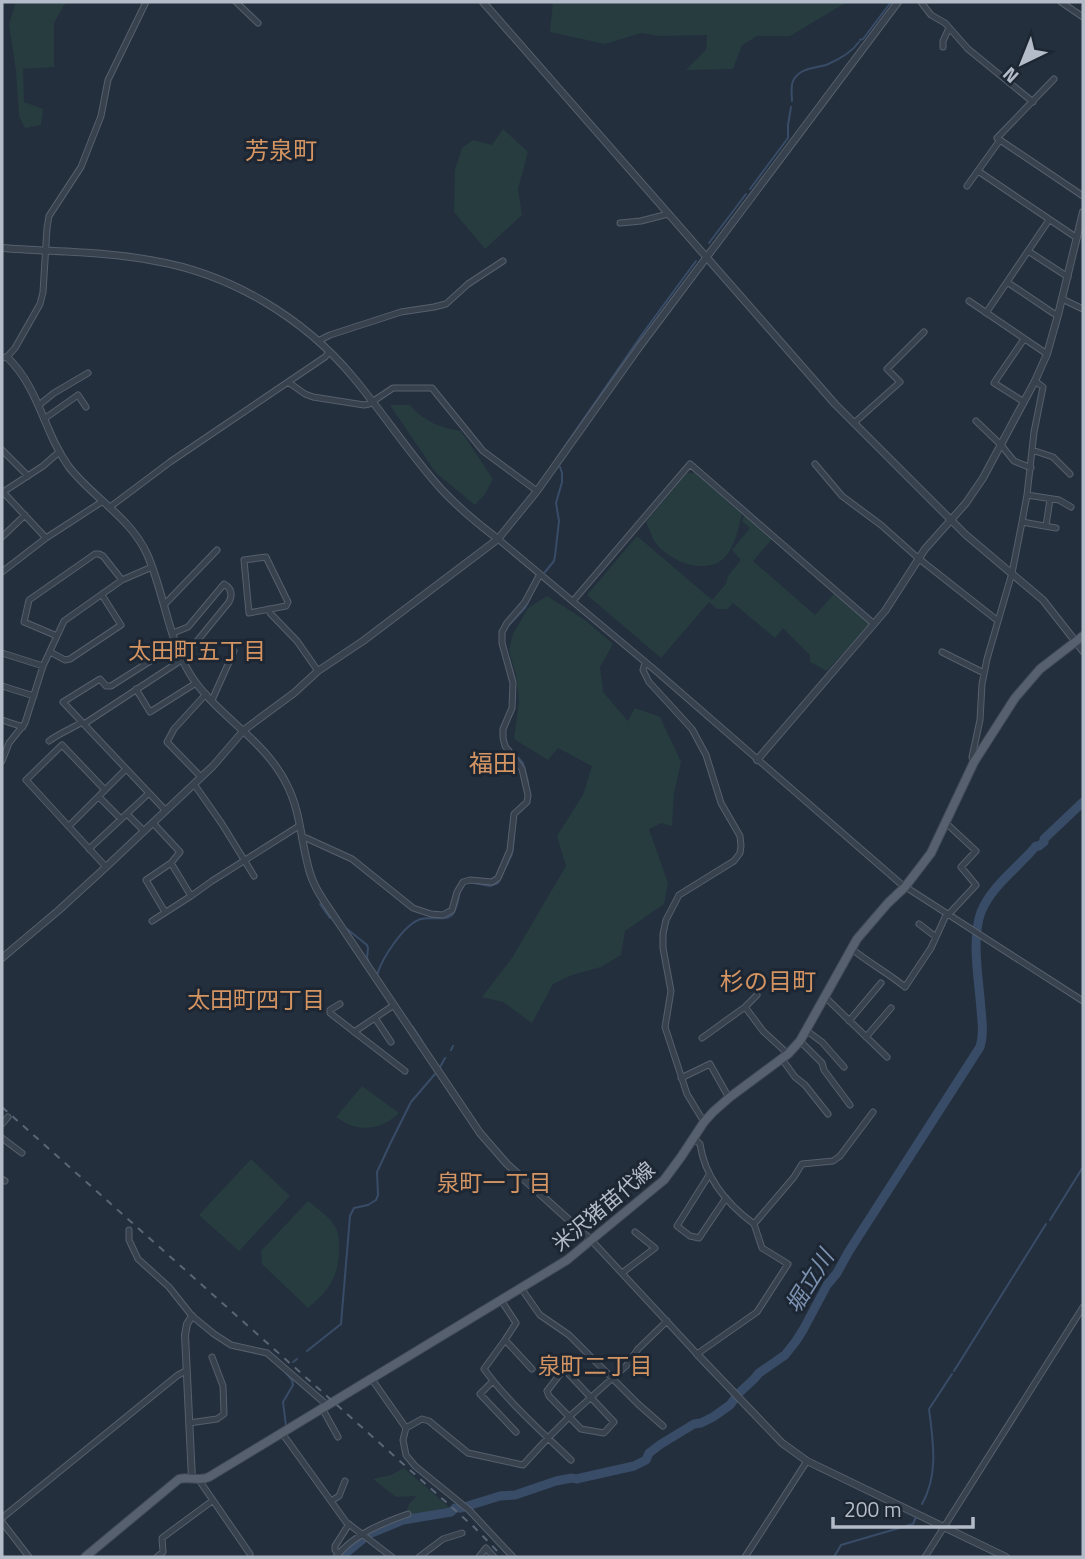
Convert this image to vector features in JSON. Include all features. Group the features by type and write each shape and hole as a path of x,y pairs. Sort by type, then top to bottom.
{"main road":[{"name":"米沢猪苗代線","path":"85,1557 180,1479 209,1477 567,1261 664,1180 704,1122 729,1098 785,1057 800,1041 864,929 905,887 931,853 974,762 1009,707 1040,669 1080,639"}],"street":[{"path":"146,2 108,80 101,116 82,167 50,216 42,299 22,337 4,358 27,380 59,452 80,480 110,507 138,539 152,567 176,642 196,683 269,756 282,775 295,803 315,886 487,1142 507,1164 592,1241 782,1443 807,1461 1006,1557"},
{"path":"236,2 258,23"},
{"path":"483,2 853,424 975,543 1043,600 1080,639 1083,652"},
{"path":"2,958 59,910 166,811 201,778 244,730 294,693 318,671 363,641 498,539 537,491 640,346 898,2"},
{"path":"921,2 931,15 944,23 968,49 1033,102"},
{"path":"1060,2 1083,17"},
{"path":"1071,9 1075,2"},
{"path":"943,47 949,28"},
{"path":"967,186 1000,139 998,138 1054,79"},
{"path":"1000,139 1083,196"},
{"path":"978,171 1077,238"},
{"path":"757,760 874,624 899,591 918,558 974,493 1047,354 1083,212"},
{"path":"620,223 668,214"},
{"path":"986,313 1049,220"},
{"path":"2,248 144,259 190,269 259,299 293,321 330,352 438,485 465,512 573,601 905,887 1083,1001"},
{"path":"1028,251 1068,277"},
{"path":"318,341 401,312 446,304 503,261"},
{"path":"1007,282 1058,315"},
{"path":"1062,299 1083,309"},
{"path":"969,301 1047,354"},
{"path":"853,424 900,382 887,369 924,332"},
{"path":"1024,339 994,383 1024,402"},
{"path":"110,507 170,462 330,352"},
{"path":"39,405 88,373"},
{"path":"974,762 972,757 980,720 984,673 1012,573 1027,495 1043,387 1035,381"},
{"path":"288,382 313,397 364,405 393,388 432,388 483,451 537,491"},
{"path":"44,419 78,395 86,407"},
{"path":"976,421 1014,461 1031,468"},
{"path":"2,450 28,476"},
{"path":"1032,450 1052,457 1070,474"},
{"path":"46,538 3,491 43,467 59,452"},
{"path":"573,601 690,464 874,624"},
{"path":"815,464 842,496 998,621"},
{"path":"1027,495 1059,500 1071,507"},
{"path":"1046,526 1050,499"},
{"path":"2,572 46,538 103,501"},
{"path":"2,537 25,515"},
{"path":"1022,522 1056,528"},
{"path":"164,605 217,550"},
{"path":"57,636 24,622 29,600 95,554 103,556 122,580"},
{"path":"266,557 288,602 286,606 269,610 250,613 244,560 266,557"},
{"path":"2,760 9,743 25,723 43,666 64,621 122,580 152,567"},
{"path":"302,838 352,859 407,904 431,914 443,915 450,912 463,883 470,880 492,882 498,878 510,850 513,817 528,798 523,769 505,746 503,738 503,729 512,708 513,683 502,643 502,632 525,602 540,574"},
{"path":"173,634 188,627 224,584 228,586 231,598 229,602 193,646 180,651"},
{"path":"50,652 65,660 70,659 121,625 102,595"},
{"path":"269,610 298,641 318,671"},
{"path":"166,811 63,702 100,680 106,686 111,686 176,642"},
{"path":"201,778 167,741 174,729 209,697 234,651"},
{"path":"942,652 984,673"},
{"path":"2,653 43,666"},
{"path":"49,741 62,731 83,723 183,659"},
{"path":"645,663 643,670 649,682 692,729 706,755 721,803 740,836 740,853 734,861 679,895 665,927 663,948 671,991 665,1027 687,1094 704,1122"},
{"path":"136,689 150,712 196,683"},
{"path":"2,687 34,696"},
{"path":"2,720 23,727"},
{"path":"105,790 62,745 26,780 106,867"},
{"path":"69,826 126,769"},
{"path":"194,784 254,876"},
{"path":"89,849 149,793"},
{"path":"99,797 121,819"},
{"path":"127,814 144,831"},
{"path":"153,823 180,852 171,863 146,880 164,912"},
{"path":"852,949 905,987 931,948 948,913 976,885 961,867 976,851 946,823"},
{"path":"152,921 299,826"},
{"path":"171,863 191,896"},
{"path":"919,924 936,937"},
{"path":"849,1021 881,983"},
{"path":"702,1038 757,995"},
{"path":"825,997 887,1057"},
{"path":"340,1004 330,1010 330,1013 405,1071"},
{"path":"354,1031 394,1005"},
{"path":"745,1007 785,1057 795,1077 805,1085 828,1114"},
{"path":"866,1037 891,1008"},
{"path":"375,1018 391,1042"},
{"path":"807,1031 822,1042 844,1067"},
{"path":"800,1041 822,1063 824,1070 850,1105"},
{"path":"681,1077 710,1064 729,1098"},
{"path":"754,1224 802,1164 834,1161 841,1156 873,1112"},
{"path":"2,1125 8,1116"},
{"path":"2,1138 22,1153"},
{"path":"694,1138 700,1144 709,1175 738,1212 754,1224 762,1248 788,1264 757,1312 697,1354"},
{"path":"709,1175 677,1226 690,1237 699,1238 726,1198"},
{"path":"129,1230 138,1259 169,1287 192,1317 226,1343 237,1348 267,1353 325,1407 338,1437"},
{"path":"622,1273 655,1248 635,1232"},
{"path":"521,1288 540,1315 569,1335 663,1426"},
{"path":"501,1300 516,1323 484,1368 493,1381 571,1460"},
{"path":"925,1557 1083,1307"},
{"path":"192,1317 187,1324 185,1335 195,1480 250,1554"},
{"path":"513,1557 461,1502 415,1466 406,1455 402,1440 406,1427 422,1419 429,1421 468,1453 523,1465 569,1417 626,1366 638,1349 667,1321"},
{"path":"505,1340 532,1369"},
{"path":"189,1423 217,1419 224,1414 223,1386 212,1357"},
{"path":"564,1369 614,1422 604,1433 580,1429 569,1417 547,1391 564,1369"},
{"path":"29,1557 2,1520 186,1371"},
{"path":"371,1378 406,1427"},
{"path":"493,1381 480,1394 516,1432"},
{"path":"282,1433 349,1524 393,1557"},
{"path":"745,1557 807,1461"},
{"path":"331,1501 339,1496 345,1481"},
{"path":"157,1557 163,1552 162,1538 212,1502"},
{"path":"349,1524 335,1546 337,1556 387,1521 408,1514"},
{"path":"419,1557 443,1539 462,1533"},
{"path":"480,1557 486,1548 494,1557"}],"green space":[{"path":"16,2 66,2 54,23 54,67 23,69 24,102 43,109 41,125 25,128 19,116 9,24"},
{"path":"553,2 847,2 790,36 757,36 742,45 733,69 686,70 706,50 707,35 659,36 641,33 605,44 550,32"},
{"path":"503,129 528,152 518,189 522,215 485,249 454,212 455,170 462,148 473,140 492,145"},
{"path":"390,405 410,405 433,423 461,431 493,479 475,505 436,473"},
{"path":"687,473 695,473 742,514 736,538 723,559 715,564 696,566 668,555 655,542 646,522"},
{"path":"745,514 773,538 753,561 815,615 835,593 870,623 827,671 810,662 810,655 783,628 775,638 733,603 727,609 717,609 709,602 661,658 587,595 637,536 712,600 741,560 732,550 750,528 742,521"},
{"path":"547,596 585,620 613,644 600,667 603,692 628,721 635,708 660,717 681,762 674,793 672,826 661,823 649,829 668,883 664,904 625,931 621,955 601,967 572,975 553,984 532,1023 503,1002 482,997 512,958 566,866 557,836 583,795 592,766 558,748 548,760 514,739 519,701 516,675 509,651 513,634 528,608"},
{"path":"362,1086 399,1113 384,1123 369,1128 352,1126 336,1117"},
{"path":"251,1159 290,1196 239,1251 199,1215"},
{"path":"308,1201 334,1224 338,1234 339,1256 328,1288 308,1308 262,1264 261,1251"},
{"path":"404,1468 450,1508 419,1515 409,1514 409,1504 417,1496 396,1497 373,1479 391,1475"}],"waterway":[{"path":"860,40 891,2"},
{"path":"792,101 792,84 797,75 840,58 859,42"},
{"path":"750,189 788,138 791,107"},
{"path":"709,243 746,194"},
{"path":"556,459 696,261"},
{"path":"545,572 555,556 559,521 556,503 562,482 560,467"},
{"path":"508,626 525,608 530,598"},
{"path":"509,658 515,680"},
{"path":"507,745 523,763 528,782"},
{"name":"堀立川","path":"341,1557 369,1534 403,1520 451,1512 455,1508 500,1496 515,1495 556,1481 634,1466 646,1460 649,1453 661,1444 730,1405 759,1373 785,1355 980,1047 982,1028 976,935 986,902 998,885 1083,802"},
{"path":"474,883 490,886 498,883 512,854 514,836"},
{"path":"377,975 401,934 421,919 442,918 453,914 460,892"},
{"path":"320,904 330,918"},
{"path":"347,929 367,945 370,965"},
{"path":"413,1027 422,1041"},
{"path":"451,1050 453,1046"},
{"path":"439,1069 445,1058"},
{"path":"307,1351 341,1324 350,1216 354,1208 376,1200 377,1172 390,1144 411,1102 435,1074"},
{"path":"1050,1220 1083,1167"},
{"path":"954,1371 1046,1224"},
{"path":"293,1362 297,1359"},
{"path":"286,1373 293,1385 283,1402 286,1426"},
{"path":"922,1504 933,1469 929,1409 952,1374"},
{"path":"834,1557 841,1545 913,1524 916,1517"}],"railway":[{"path":"2,1107 474,1527 503,1557"}],"district":[{"name":"芳泉町","path":"281,150"},
{"name":"太田町五丁目","path":"197,650"},
{"name":"福田","path":"493,763"},
{"name":"杉の目町","path":"768,981"},
{"name":"太田町四丁目","path":"256,999"},
{"name":"泉町一丁目","path":"494,1182"},
{"name":"泉町二丁目","path":"595,1365"}]}
